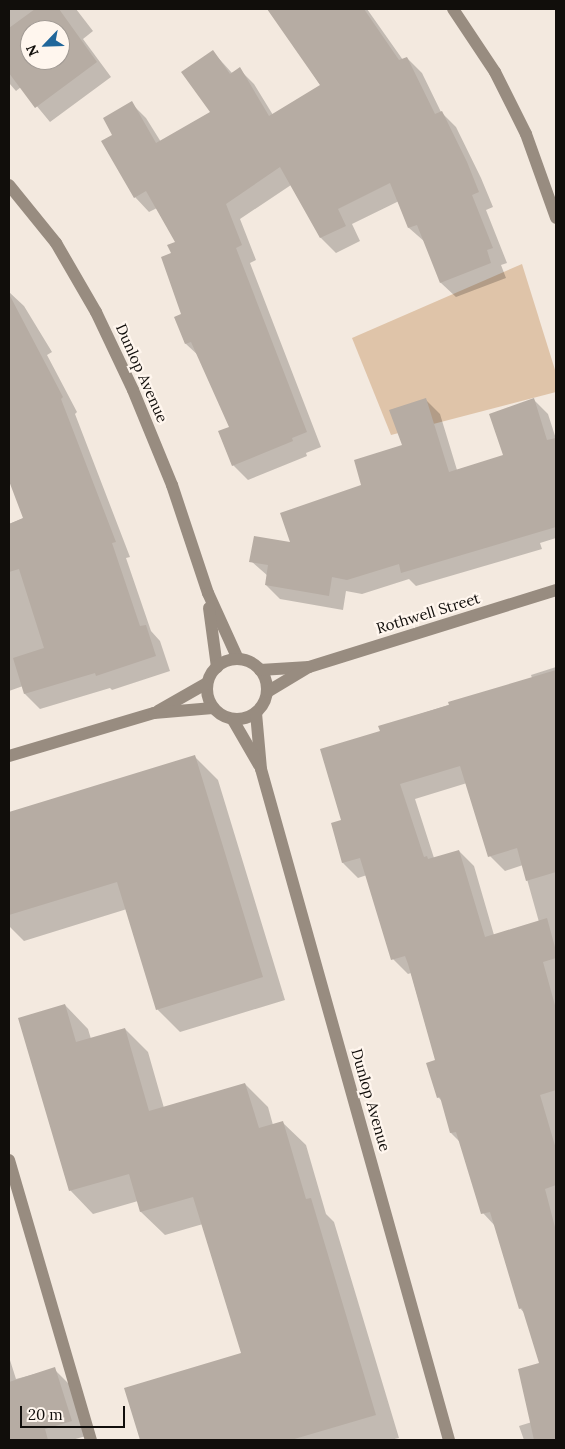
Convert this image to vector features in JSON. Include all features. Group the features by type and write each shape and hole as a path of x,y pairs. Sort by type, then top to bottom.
{"street":[{"path":"453,9 495,72 526,134 556,218"},
{"name":"Dunlop Avenue","path":"9,185 56,244 96,312 133,390 172,485 208,593 238,659"},
{"name":"Rothwell Street","path":"260,670 309,666 556,590"},
{"name":"Dunlop Avenue","path":"208,593 217,667"},
{"path":"154,713 207,683 217,667 230,660 246,660 260,670 267,692 264,703 256,713 241,720 233,720 213,708 209,700 207,683"},
{"name":"Rothwell Street","path":"267,692 309,666"},
{"path":"9,756 154,713 213,708"},
{"name":"Dunlop Avenue","path":"256,713 261,769 449,1440"},
{"name":"Dunlop Avenue","path":"233,720 261,769"},
{"path":"9,1160 92,1440"}],"shaded area":[{"path":"522,264 556,373 556,392 391,435 352,338"}],"building":[{"path":"35,9 59,9 67,20 20,20 20,70 70,70 70,24 97,62 35,108 9,73 9,28"},
{"path":"267,9 364,9 399,60 407,57 435,114 442,111 467,162 479,192 472,195 493,248 487,250 491,263 440,283 417,225 408,228 390,183 338,209 346,226 320,238 280,167 226,204 242,245 236,248 307,432 292,438 293,441 232,466 218,431 229,427 191,342 185,344 174,317 181,314 161,257 171,253 167,245 175,242 146,191 134,198 101,141 112,135 103,118 132,101 156,143 210,112 181,72 213,50 230,74 240,67 269,116 320,85"},
{"path":"9,294 63,397 61,399 116,542 112,543 140,626 146,625 156,656 96,676 95,673 24,694 13,658 44,648 19,569 9,572 9,524 23,518 9,481"},
{"path":"426,398 449,472 503,455 489,414 534,398 547,440 556,438 556,527 401,573 399,564 347,580 332,577 329,596 265,585 268,565 249,562 254,536 290,542 280,513 361,485 354,460 402,445 389,410"},
{"path":"556,670 556,872 526,881 517,848 488,857 460,766 400,784 424,857 427,856 428,859 459,850 485,937 547,918 556,951 556,958 543,962 556,1009 556,1090 540,1095 556,1149 556,1185 545,1189 556,1231 556,1440 534,1440 518,1369 539,1363 522,1308 519,1309 490,1212 481,1214 456,1132 450,1133 440,1097 437,1098 426,1063 435,1060 405,956 391,960 360,858 342,863 331,823 341,820 320,749 380,731 378,726 449,705 448,702"},
{"path":"195,755 263,977 156,1010 117,882 9,915 9,812"},
{"path":"65,1004 76,1042 125,1028 149,1111 245,1083 259,1128 283,1121 306,1199 311,1198 376,1415 291,1440 140,1440 124,1388 241,1353 193,1197 140,1212 129,1174 69,1191 18,1018"},
{"path":"55,1367 72,1421 45,1429 48,1440 9,1440 9,1382"}]}
